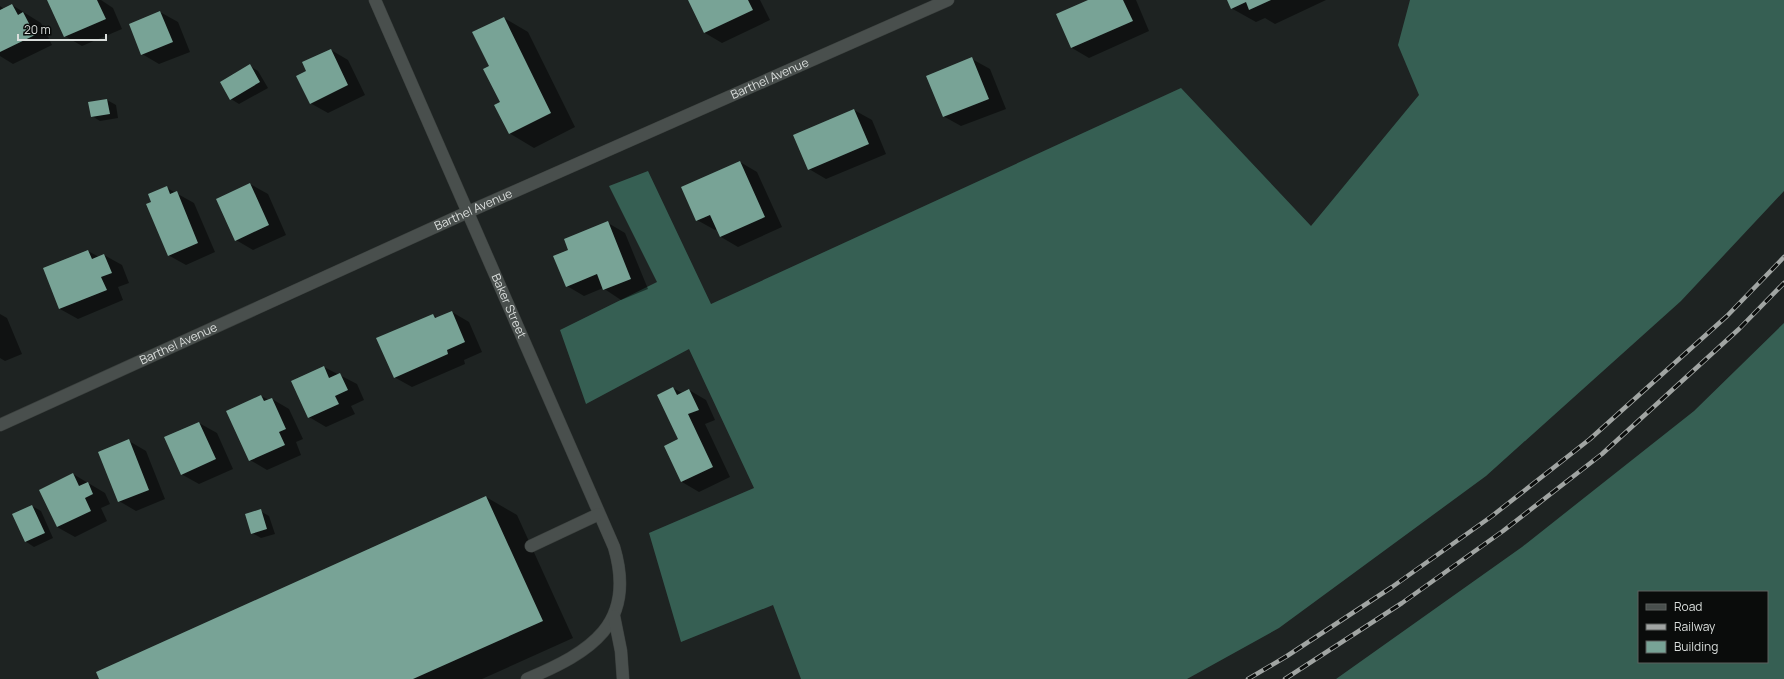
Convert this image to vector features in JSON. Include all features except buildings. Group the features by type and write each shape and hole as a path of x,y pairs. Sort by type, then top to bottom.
{"street":[{"name":"Baker Street","path":"375,0 614,546 620,570 619,602 614,616"},
{"name":"Barthel Avenue","path":"0,425 468,212 948,0"},
{"path":"531,546 599,514"},
{"path":"528,679 575,656 590,645 608,627 614,616"},
{"path":"614,616 621,651 623,679"}],"green space":[{"path":"1410,0 1784,0 1784,191 1681,301 1486,476 1279,628 1187,679 801,679 773,605 681,642 649,533 754,488 689,349 586,404 560,330 657,282 609,186 648,171 711,304 1181,88 1311,226 1419,95 1398,45"},
{"path":"1784,323 1784,679 1336,679 1522,547 1694,411"}],"railway":[{"path":"1248,679 1287,656 1392,587 1492,516 1590,439 1727,316 1784,257"},
{"path":"1285,679 1402,603 1503,531 1602,454 1739,329 1784,283"}]}
